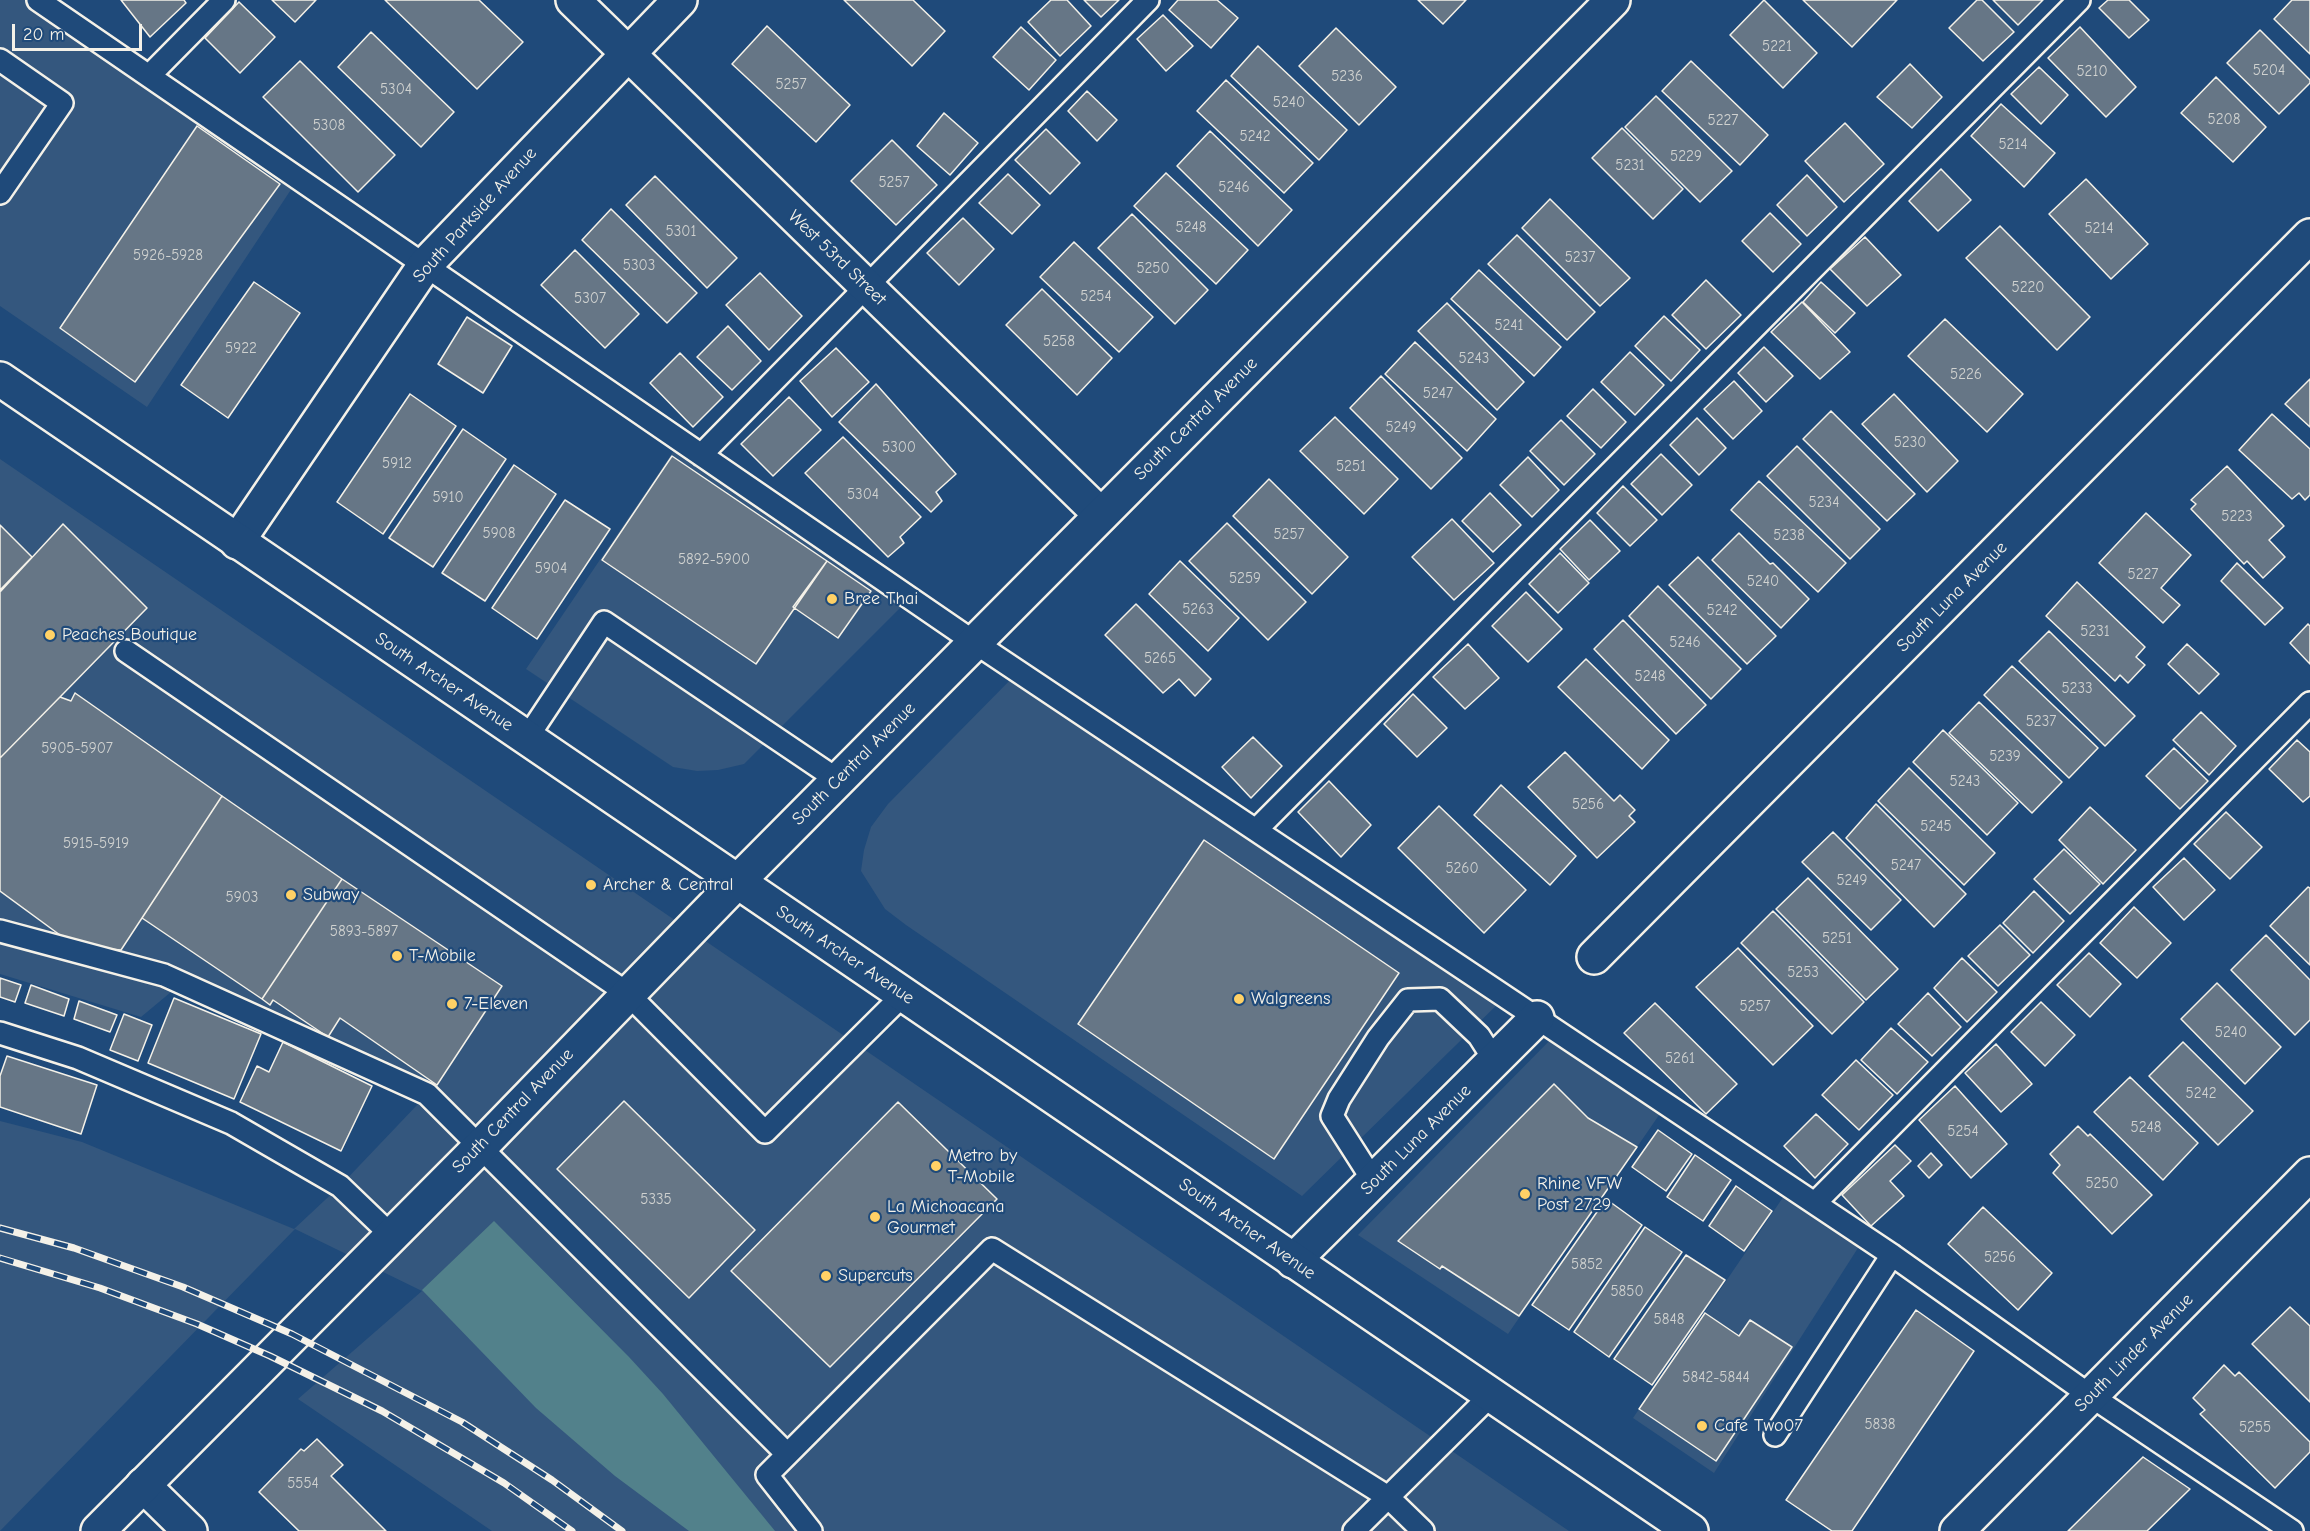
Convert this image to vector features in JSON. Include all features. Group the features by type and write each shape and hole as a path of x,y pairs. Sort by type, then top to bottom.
{"main road":[{"name":"West 53rd Street","path":"573,0 1101,515"},
{"name":"South Parkside Avenue","path":"237,542 425,265 680,0"},
{"name":"South Central Avenue","path":"98,1531 481,1146 627,993 918,702 974,642 1613,0"},
{"name":"South Luna Avenue","path":"1594,957 2310,236"},
{"name":"South Archer Avenue","path":"0,379 1691,1531"},
{"name":"South Luna Avenue","path":"1293,1261 1537,1018"},
{"name":"South Linder Avenue","path":"1957,1531 2310,1174"},
{"path":"143,1485 190,1531"}],"lane":[{"path":"38,0 974,642 1815,1203 2091,1396 2292,1531"},
{"path":"149,76 224,0"},
{"path":"701,455 1148,0"},
{"path":"1256,830 2079,0"},
{"path":"0,60 62,103 0,193"},
{"path":"527,738 604,622 838,780"},
{"path":"126,651 627,993 765,1132 903,995"},
{"path":"1815,1203 2310,704"},
{"path":"0,931 164,975 427,1094 788,1454"},
{"path":"1374,1182 1332,1116 1339,1099 1378,1038 1408,1000 1440,999 1479,1036 1495,1061"},
{"path":"0,1034 78,1058 231,1124 340,1186 391,1235"},
{"path":"811,1531 766,1475 992,1249 1388,1497 1423,1531"},
{"path":"1775,1435 1892,1255"},
{"path":"1354,1531 1491,1395"}],"shaded area":[{"path":"0,0 34,0 298,179 147,407 0,306"},
{"path":"679,443 908,600 744,764 718,770 697,771 673,767 526,669"},
{"path":"0,459 1569,1531 492,1531 298,1399 422,1291 295,1229 0,1531 0,1121 82,1142 294,1229 340,1186 418,1104 274,1034 171,992 141,1017 0,974"},
{"path":"1019,671 1505,997 1302,1196 906,925 885,909 861,871 871,827 888,804"},
{"path":"1558,1032 1666,1105 1508,1334 1358,1235"},
{"path":"1790,1187 1865,1237 1714,1473 1633,1418"}],"green space":[{"path":"494,1221 663,1394 775,1531 689,1531 615,1476 536,1408 422,1290"}],"building":[{"path":"121,0 184,0 186,3 150,37"},
{"path":"272,0 316,0 295,22"},
{"path":"385,0 479,0 523,42 477,89"},
{"path":"844,0 913,0 945,31 912,66"},
{"path":"1051,0 1067,0 1091,26 1060,56 1028,22"},
{"path":"1084,0 1119,0 1101,17"},
{"path":"1178,0 1217,0 1238,18 1211,48 1169,10"},
{"path":"1418,0 1466,0 1443,24"},
{"path":"1764,0 1817,53 1783,88 1730,35"},
{"path":"1803,0 1897,0 1852,47"},
{"path":"1977,0 1982,0 2014,32 1983,61 1949,28"},
{"path":"1993,0 2043,0 2018,25"},
{"path":"2108,0 2129,0 2149,20 2129,38 2099,8"},
{"path":"2292,0 2310,0 2310,54 2274,19"},
{"path":"239,2 275,37 240,73 205,38"},
{"path":"1163,15 1193,46 1166,71 1137,39"},
{"path":"767,26 850,105 816,142 732,64"},
{"path":"1021,27 1056,60 1029,90 993,57"},
{"path":"2080,27 2136,87 2106,117 2048,58"},
{"path":"1336,28 1396,87 1359,125 1299,66"},
{"path":"2260,30 2310,80 2310,83 2279,114 2227,63"},
{"path":"371,32 454,112 421,147 338,67"},
{"path":"1258,46 1347,130 1319,160 1231,76"},
{"path":"300,61 395,155 358,192 263,97"},
{"path":"1691,61 1768,135 1740,165 1662,91"},
{"path":"1910,64 1942,97 1912,128 1877,97"},
{"path":"2039,67 2068,95 2041,124 2011,94"},
{"path":"2216,77 2266,127 2233,162 2181,113"},
{"path":"1226,80 1313,163 1284,193 1197,111"},
{"path":"1087,91 1117,120 1097,141 1068,111"},
{"path":"1656,96 1732,171 1700,202 1625,127"},
{"path":"2001,104 2055,153 2024,187 1971,136"},
{"path":"944,113 978,143 950,175 917,146"},
{"path":"1845,123 1884,164 1844,202 1805,161"},
{"path":"197,126 280,184 135,382 60,328"},
{"path":"1622,128 1683,189 1653,219 1592,158"},
{"path":"1046,129 1080,163 1050,194 1015,160"},
{"path":"1210,131 1292,210 1258,246 1177,166"},
{"path":"892,140 937,185 896,225 851,181"},
{"path":"1941,169 1971,200 1938,231 1909,201"},
{"path":"1166,173 1248,250 1216,284 1134,206"},
{"path":"1008,174 1040,205 1012,234 979,203"},
{"path":"1807,175 1837,207 1807,236 1777,205"},
{"path":"655,176 737,258 707,288 626,205"},
{"path":"2086,179 2148,244 2111,279 2049,214"},
{"path":"1550,199 1630,278 1600,306 1522,228"},
{"path":"611,209 697,293 667,323 582,240"},
{"path":"1770,213 1801,244 1773,272 1742,241"},
{"path":"1132,214 1208,290 1175,324 1098,248"},
{"path":"963,218 994,249 959,285 927,253"},
{"path":"2000,226 2090,317 2057,350 1966,258"},
{"path":"1517,235 1595,312 1567,340 1488,264"},
{"path":"1865,237 1901,275 1867,306 1830,269"},
{"path":"1074,242 1153,317 1119,352 1040,277"},
{"path":"575,250 639,314 605,348 541,285"},
{"path":"1479,270 1561,347 1534,376 1451,299"},
{"path":"760,273 802,316 769,350 726,305"},
{"path":"1706,280 1741,315 1706,349 1672,315"},
{"path":"254,282 300,313 228,418 181,385"},
{"path":"1821,282 1855,313 1835,333 1803,302"},
{"path":"1042,289 1112,358 1077,395 1006,325"},
{"path":"1802,302 1850,352 1820,379 1771,332"},
{"path":"1447,303 1524,382 1497,410 1418,331"},
{"path":"1664,316 1700,350 1671,381 1635,346"},
{"path":"467,317 512,346 483,393 438,364"},
{"path":"1945,319 2023,394 1987,432 1908,356"},
{"path":"728,326 761,361 732,390 697,357"},
{"path":"1415,342 1496,419 1467,451 1385,374"},
{"path":"1764,347 1793,376 1766,402 1738,373"},
{"path":"836,348 869,382 832,417 800,381"},
{"path":"1630,352 1664,385 1635,415 1601,382"},
{"path":"680,353 723,397 693,427 650,383"},
{"path":"1381,376 1462,458 1431,489 1350,408"},
{"path":"2310,379 2310,427 2285,404"},
{"path":"1734,381 1762,411 1733,439 1704,409"},
{"path":"876,384 956,474 936,492 942,501 931,512 839,422"},
{"path":"1593,389 1626,422 1601,448 1567,416"},
{"path":"410,394 456,426 383,534 337,502"},
{"path":"1894,394 1958,461 1927,492 1862,424"},
{"path":"789,397 821,430 773,476 741,444"},
{"path":"1831,411 1915,494 1887,521 1803,439"},
{"path":"2272,414 2310,449 2310,495 2305,500 2299,493 2292,499 2239,450"},
{"path":"1335,417 1398,479 1364,514 1300,451"},
{"path":"1697,418 1726,448 1699,475 1670,445"},
{"path":"1561,420 1595,454 1564,485 1530,451"},
{"path":"463,429 506,459 433,567 389,538"},
{"path":"843,437 921,517 900,537 904,543 888,557 805,473"},
{"path":"1797,446 1880,529 1850,559 1767,476"},
{"path":"1661,454 1692,485 1662,515 1631,484"},
{"path":"672,456 827,561 756,664 602,560"},
{"path":"1528,457 1559,490 1532,517 1500,485"},
{"path":"514,465 556,494 485,601 442,573"},
{"path":"2227,466 2284,526 2269,540 2285,557 2263,578 2247,561 2244,564 2191,509 2196,504 2191,500"},
{"path":"1269,479 1348,557 1312,594 1233,516"},
{"path":"1759,481 1846,563 1818,592 1731,510"},
{"path":"1623,486 1657,520 1630,546 1597,513"},
{"path":"1490,493 1521,525 1493,552 1462,521"},
{"path":"565,500 610,529 537,639 492,608"},
{"path":"2146,513 2191,555 2161,588 2180,605 2163,623 2099,563"},
{"path":"1452,519 1494,563 1454,600 1412,557"},
{"path":"1590,520 1620,551 1589,580 1560,549"},
{"path":"1227,523 1306,602 1268,640 1189,561"},
{"path":"63,524 147,608 60,697 71,701 75,693 222,796 121,950 75,946 0,891 0,592"},
{"path":"0,525 32,557 0,590"},
{"path":"1739,533 1809,599 1781,628 1712,560"},
{"path":"1560,553 1589,583 1558,613 1529,584"},
{"path":"1698,557 1776,636 1747,664 1669,585"},
{"name":"Bree Thai","path":"827,561 871,591 838,638 793,607"},
{"path":"1180,561 1239,618 1208,651 1149,594"},
{"path":"2237,563 2283,608 2265,625 2221,581"},
{"path":"2077,582 2145,647 2136,657 2145,665 2128,683 2120,675 2115,681 2046,616"},
{"path":"1658,586 1741,669 1711,699 1629,616"},
{"path":"1526,592 1562,629 1528,662 1492,626"},
{"path":"1136,604 1211,679 1195,696 1179,679 1163,693 1105,635"},
{"path":"1623,620 1706,705 1676,734 1594,649"},
{"path":"2308,624 2310,626 2310,664 2290,643"},
{"path":"2049,631 2135,716 2105,746 2019,661"},
{"path":"1468,644 1499,678 1465,709 1433,677"},
{"path":"2187,644 2219,674 2199,694 2168,664"},
{"path":"1586,659 1669,740 1642,769 1558,687"},
{"path":"2012,666 2098,748 2069,778 1984,695"},
{"path":"75,693 222,796 121,950 75,946 0,891 0,758 60,697 71,701"},
{"path":"75,693 222,796 121,950 75,946 0,891 0,758 60,697 71,701"},
{"path":"1413,694 1447,728 1417,757 1384,724"},
{"path":"1979,702 2062,782 2032,813 1949,733"},
{"path":"2201,712 2236,746 2209,775 2173,740"},
{"path":"1943,730 2018,803 1987,835 1913,762"},
{"path":"1253,737 1282,766 1251,798 1222,767"},
{"path":"2297,740 2310,752 2310,796 2303,802 2269,769"},
{"path":"2174,748 2208,781 2180,809 2146,776"},
{"path":"1565,752 1614,801 1620,795 1635,810 1629,816 1635,822 1597,858 1528,787"},
{"path":"1909,768 1995,853 1964,885 1878,801"},
{"path":"1329,781 1371,825 1341,857 1298,812"},
{"path":"1501,785 1576,856 1550,885 1474,815"},
{"path":"222,796 342,879 262,999 142,918"},
{"path":"1876,804 1966,894 1934,927 1846,838"},
{"path":"1439,806 1526,890 1484,933 1398,848"},
{"path":"2090,807 2136,850 2103,884 2059,840"},
{"path":"2226,812 2262,847 2230,879 2194,844"},
{"path":"1833,832 1901,900 1871,930 1802,862"},
{"name":"Walgreens","path":"1204,840 1399,973 1274,1159 1078,1024"},
{"path":"2064,849 2100,884 2070,914 2034,879"},
{"path":"2184,858 2215,890 2184,920 2153,887"},
{"path":"1808,878 1898,969 1866,1000 1776,909"},
{"path":"342,879 502,986 437,1085 340,1018 328,1037 273,1000 270,1005 262,999"},
{"path":"2308,887 2310,888 2310,965 2270,926"},
{"path":"2034,891 2064,921 2033,953 2003,923"},
{"path":"2134,907 2171,943 2137,978 2100,943"},
{"path":"1773,911 1864,1002 1832,1034 1741,943"},
{"path":"2000,925 2030,955 1998,986 1968,956"},
{"path":"2266,935 2310,980 2310,1020 2295,1035 2231,970"},
{"path":"1738,948 1813,1026 1773,1065 1696,987"},
{"path":"2089,953 2121,984 2090,1017 2057,985"},
{"path":"1962,958 1997,992 1967,1022 1934,988"},
{"path":"0,978 21,985 15,1002 0,997"},
{"path":"2217,983 2281,1047 2245,1084 2181,1019"},
{"path":"31,985 69,999 64,1016 25,1003"},
{"path":"1928,993 1961,1027 1932,1056 1898,1024"},
{"path":"174,998 261,1034 234,1099 148,1063"},
{"path":"79,1001 117,1015 110,1032 74,1019"},
{"path":"2041,1002 2075,1035 2045,1066 2011,1032"},
{"path":"1655,1003 1737,1084 1706,1114 1624,1033"},
{"path":"124,1014 152,1025 138,1061 110,1050"},
{"path":"1891,1028 1928,1062 1897,1094 1861,1060"},
{"path":"283,1042 372,1086 341,1151 240,1102 257,1066 269,1072"},
{"path":"2183,1042 2253,1111 2218,1145 2149,1076"},
{"path":"1996,1044 2032,1084 2001,1112 1965,1073"},
{"path":"7,1056 97,1085 81,1134 0,1107 0,1076"},
{"path":"1856,1060 1893,1095 1859,1130 1822,1095"},
{"path":"2130,1077 2198,1143 2163,1180 2094,1112"},
{"name":"Rhine VFW Post 2729","path":"1554,1084 1588,1118 1637,1147 1519,1316 1442,1266 1440,1269 1398,1241"},
{"path":"1955,1086 2007,1144 1971,1178 1919,1120"},
{"path":"624,1101 755,1230 689,1298 557,1169"},
{"path":"898,1102 997,1199 830,1367 731,1271"},
{"path":"1816,1114 1848,1144 1815,1178 1784,1146"},
{"path":"2078,1126 2088,1136 2090,1134 2152,1195 2112,1234 2053,1173 2060,1165 2050,1154"},
{"path":"1658,1130 1692,1154 1666,1191 1632,1167"},
{"path":"1895,1145 1911,1161 1890,1181 1904,1196 1871,1226 1842,1195"},
{"path":"1931,1153 1942,1165 1929,1178 1918,1166"},
{"path":"1695,1155 1731,1180 1703,1221 1667,1197"},
{"path":"1736,1186 1772,1211 1744,1251 1709,1226"},
{"path":"1606,1199 1642,1225 1569,1330 1532,1305"},
{"path":"1983,1207 2052,1273 2018,1310 1948,1244"},
{"path":"1645,1227 1682,1252 1609,1357 1574,1332"},
{"path":"1686,1255 1725,1280 1652,1385 1614,1359"},
{"path":"2290,1307 2310,1326 2310,1402 2252,1344"},
{"path":"1916,1310 1974,1351 1852,1531 1832,1531 1786,1500"},
{"path":"1705,1313 1739,1336 1750,1320 1792,1347 1716,1461 1639,1409"},
{"path":"2224,1365 2235,1376 2239,1372 2310,1442 2310,1452 2275,1488 2200,1414 2205,1410 2193,1398"},
{"path":"317,1439 343,1465 331,1476 386,1531 299,1531 259,1492 301,1449 304,1451"},
{"path":"2143,1457 2190,1489 2147,1531 2068,1531"}],"railway":[{"path":"0,1228 74,1248 183,1287 292,1334 462,1422 552,1480 622,1531"},
{"path":"0,1258 100,1288 197,1324 270,1356 382,1411 504,1483 572,1531"}],"place":[{"name":"Bree Thai","path":"832,599"},
{"name":"Peaches Boutique","path":"50,635"},
{"name":"Archer & Central","path":"591,885"},
{"name":"Subway","path":"291,895"},
{"name":"T-Mobile","path":"397,956"},
{"name":"Walgreens","path":"1239,999"},
{"name":"7-Eleven","path":"452,1004"},
{"name":"Metro by T-Mobile","path":"936,1166"},
{"name":"Rhine VFW Post 2729","path":"1525,1194"},
{"name":"La Michoacana Gourmet","path":"875,1217"},
{"name":"Supercuts","path":"826,1276"},
{"name":"Cafe Two07","path":"1702,1426"}]}
